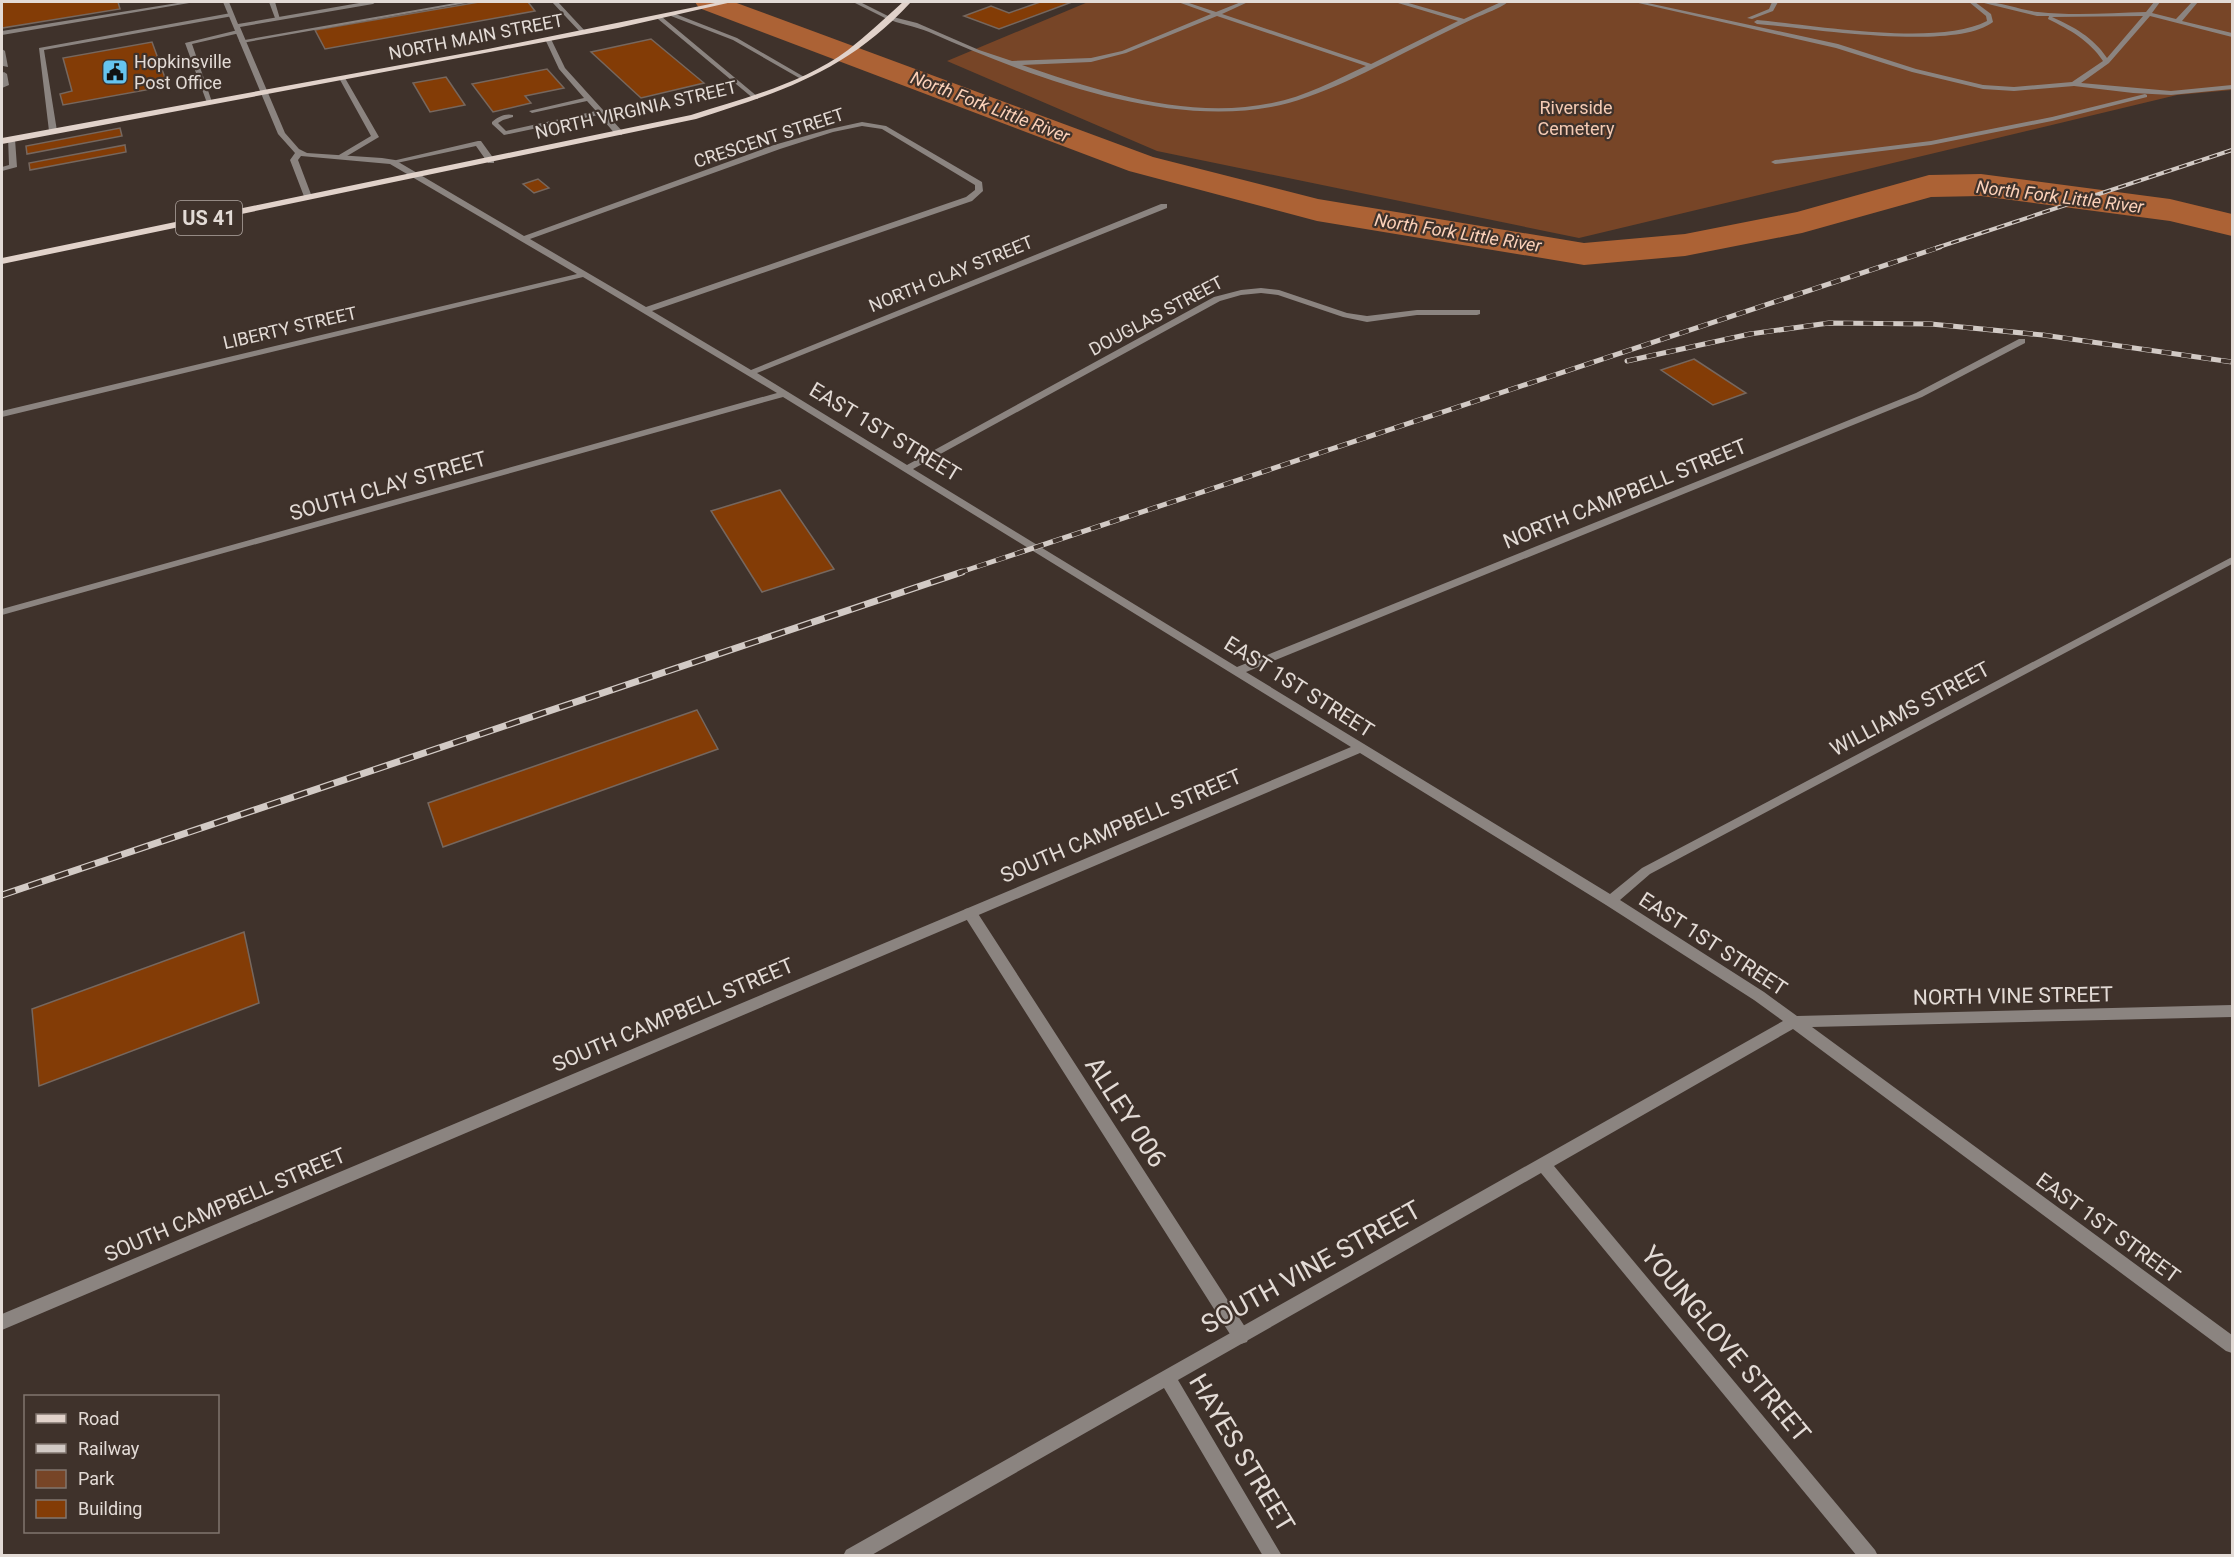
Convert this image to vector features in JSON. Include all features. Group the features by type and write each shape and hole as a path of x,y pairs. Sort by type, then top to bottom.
{"main road":[{"name":"NORTH MAIN STREET","path":"6,140 660,18 728,2"},
{"name":"NORTH VIRGINIA STREET","path":"417,175 693,117 756,98 825,68 850,52 907,2"},
{"name":"US 41","path":"2,261 417,175"}],"street":[{"path":"2,33 192,2"},
{"path":"226,2 282,134 299,153 294,160 308,197"},
{"path":"272,2 278,18"},
{"path":"209,102 188,43 278,18 374,2"},
{"path":"242,41 469,2"},
{"path":"555,2 583,32"},
{"path":"856,2 889,18 915,24 977,51 1082,86 1166,106 1237,109 1271,105 1301,97 1372,66 1505,2"},
{"path":"1181,2 1372,66"},
{"path":"1011,63 1105,57 1245,2"},
{"path":"1400,2 1464,21"},
{"path":"1637,2 1805,38 1866,54 1947,80 1983,87 2014,89 2074,84 2161,93"},
{"path":"1655,2 1661,8"},
{"path":"1738,20 1760,16 1770,10 1775,2"},
{"path":"1717,20 1781,23 1889,34 1975,32 1990,22 1989,15 1972,2"},
{"path":"1986,2 2037,14 2073,16 2149,12 2232,35"},
{"path":"2143,2 2149,12"},
{"path":"2074,84 2090,76 2107,62 2157,2"},
{"path":"2178,21 2194,2"},
{"path":"1770,10 1781,23 1805,38"},
{"path":"676,14 735,39 803,78"},
{"path":"2037,14 2085,36 2097,45 2107,62"},
{"path":"53,131 41,49 231,15"},
{"path":"660,18 756,98"},
{"path":"548,39 562,69 620,133"},
{"path":"2,51 6,66"},
{"path":"2,86 6,85 4,74"},
{"path":"342,78 375,137 342,157"},
{"path":"1775,162 1931,143 2161,93 2232,87"},
{"path":"532,111 589,99"},
{"path":"510,116 494,123 504,133 601,112"},
{"name":"CRESCENT STREET","path":"525,238 777,147 832,130 862,124 884,127 979,184 979,191 969,199 646,310"},
{"path":"2,169 13,167 6,140"},
{"path":"392,162 478,143 491,161"},
{"name":"EAST 1ST STREET","path":"299,153 392,162 417,175 908,468 1611,900 1759,996 2232,1345"},
{"name":"NORTH CLAY STREET","path":"750,373 1164,206"},
{"name":"LIBERTY STREET","path":"2,414 586,274"},
{"name":"DOUGLAS STREET","path":"908,468 1217,299 1239,291 1278,292 1369,319 1408,313 1477,312"},
{"name":"NORTH CAMPBELL STREET","path":"1237,671 1919,395 2022,341"},
{"name":"SOUTH CLAY STREET","path":"2,612 785,394"},
{"name":"WILLIAMS STREET","path":"1611,900 1646,871 2232,560"},
{"name":"SOUTH CAMPBELL STREET","path":"2,1322 1361,748"},
{"name":"ALLEY 006","path":"970,913 1241,1336"},
{"name":"NORTH VINE STREET","path":"1794,1022 2232,1011"},
{"name":"SOUTH VINE STREET","path":"852,1556 1794,1022"},
{"name":"YOUNGLOVE STREET","path":"1544,1165 1869,1556"},
{"name":"HAYES STREET","path":"1167,1377 1273,1556"}],"green space":[{"name":"Riverside Cemetery","path":"1088,2 2232,2 2232,90 2177,95 1579,238 1157,151 947,61"}],"building":[{"path":"2,2 118,2 120,9 2,28"},
{"path":"479,2 528,2 535,11 325,49 315,30"},
{"path":"1040,2 1072,2 999,29 964,16 991,6 1009,13"},
{"path":"651,39 704,83 641,98 591,52"},
{"name":"Hopkinsville Post Office","path":"152,42 168,86 63,105 60,94 72,91 63,58"},
{"path":"547,69 564,88 525,96 531,103 493,112 472,84"},
{"path":"446,77 465,105 430,112 413,83"},
{"path":"120,128 122,136 27,154 26,146"},
{"path":"125,145 126,152 30,170 29,163"},
{"path":"538,179 549,188 534,193 523,184"},
{"path":"1694,359 1746,393 1713,405 1661,370"},
{"path":"780,490 834,569 762,592 711,511"},
{"path":"697,710 718,749 443,847 428,803"},
{"path":"244,932 259,1003 39,1086 32,1009"}],"waterway":[{"name":"North Fork Little River","path":"709,2 1141,164 1317,210 1584,254 1685,245 1802,222 1929,186 1981,185 2170,210 2232,225"}],"railway":[{"path":"1936,248 2232,150"},
{"path":"958,573 1940,247"},
{"path":"1627,361 1750,334 1829,323 1931,324 2043,335 2232,362"},
{"path":"2,895 962,572"}],"place":[{"name":"Hopkinsville Post Office","path":"115,72"}]}
